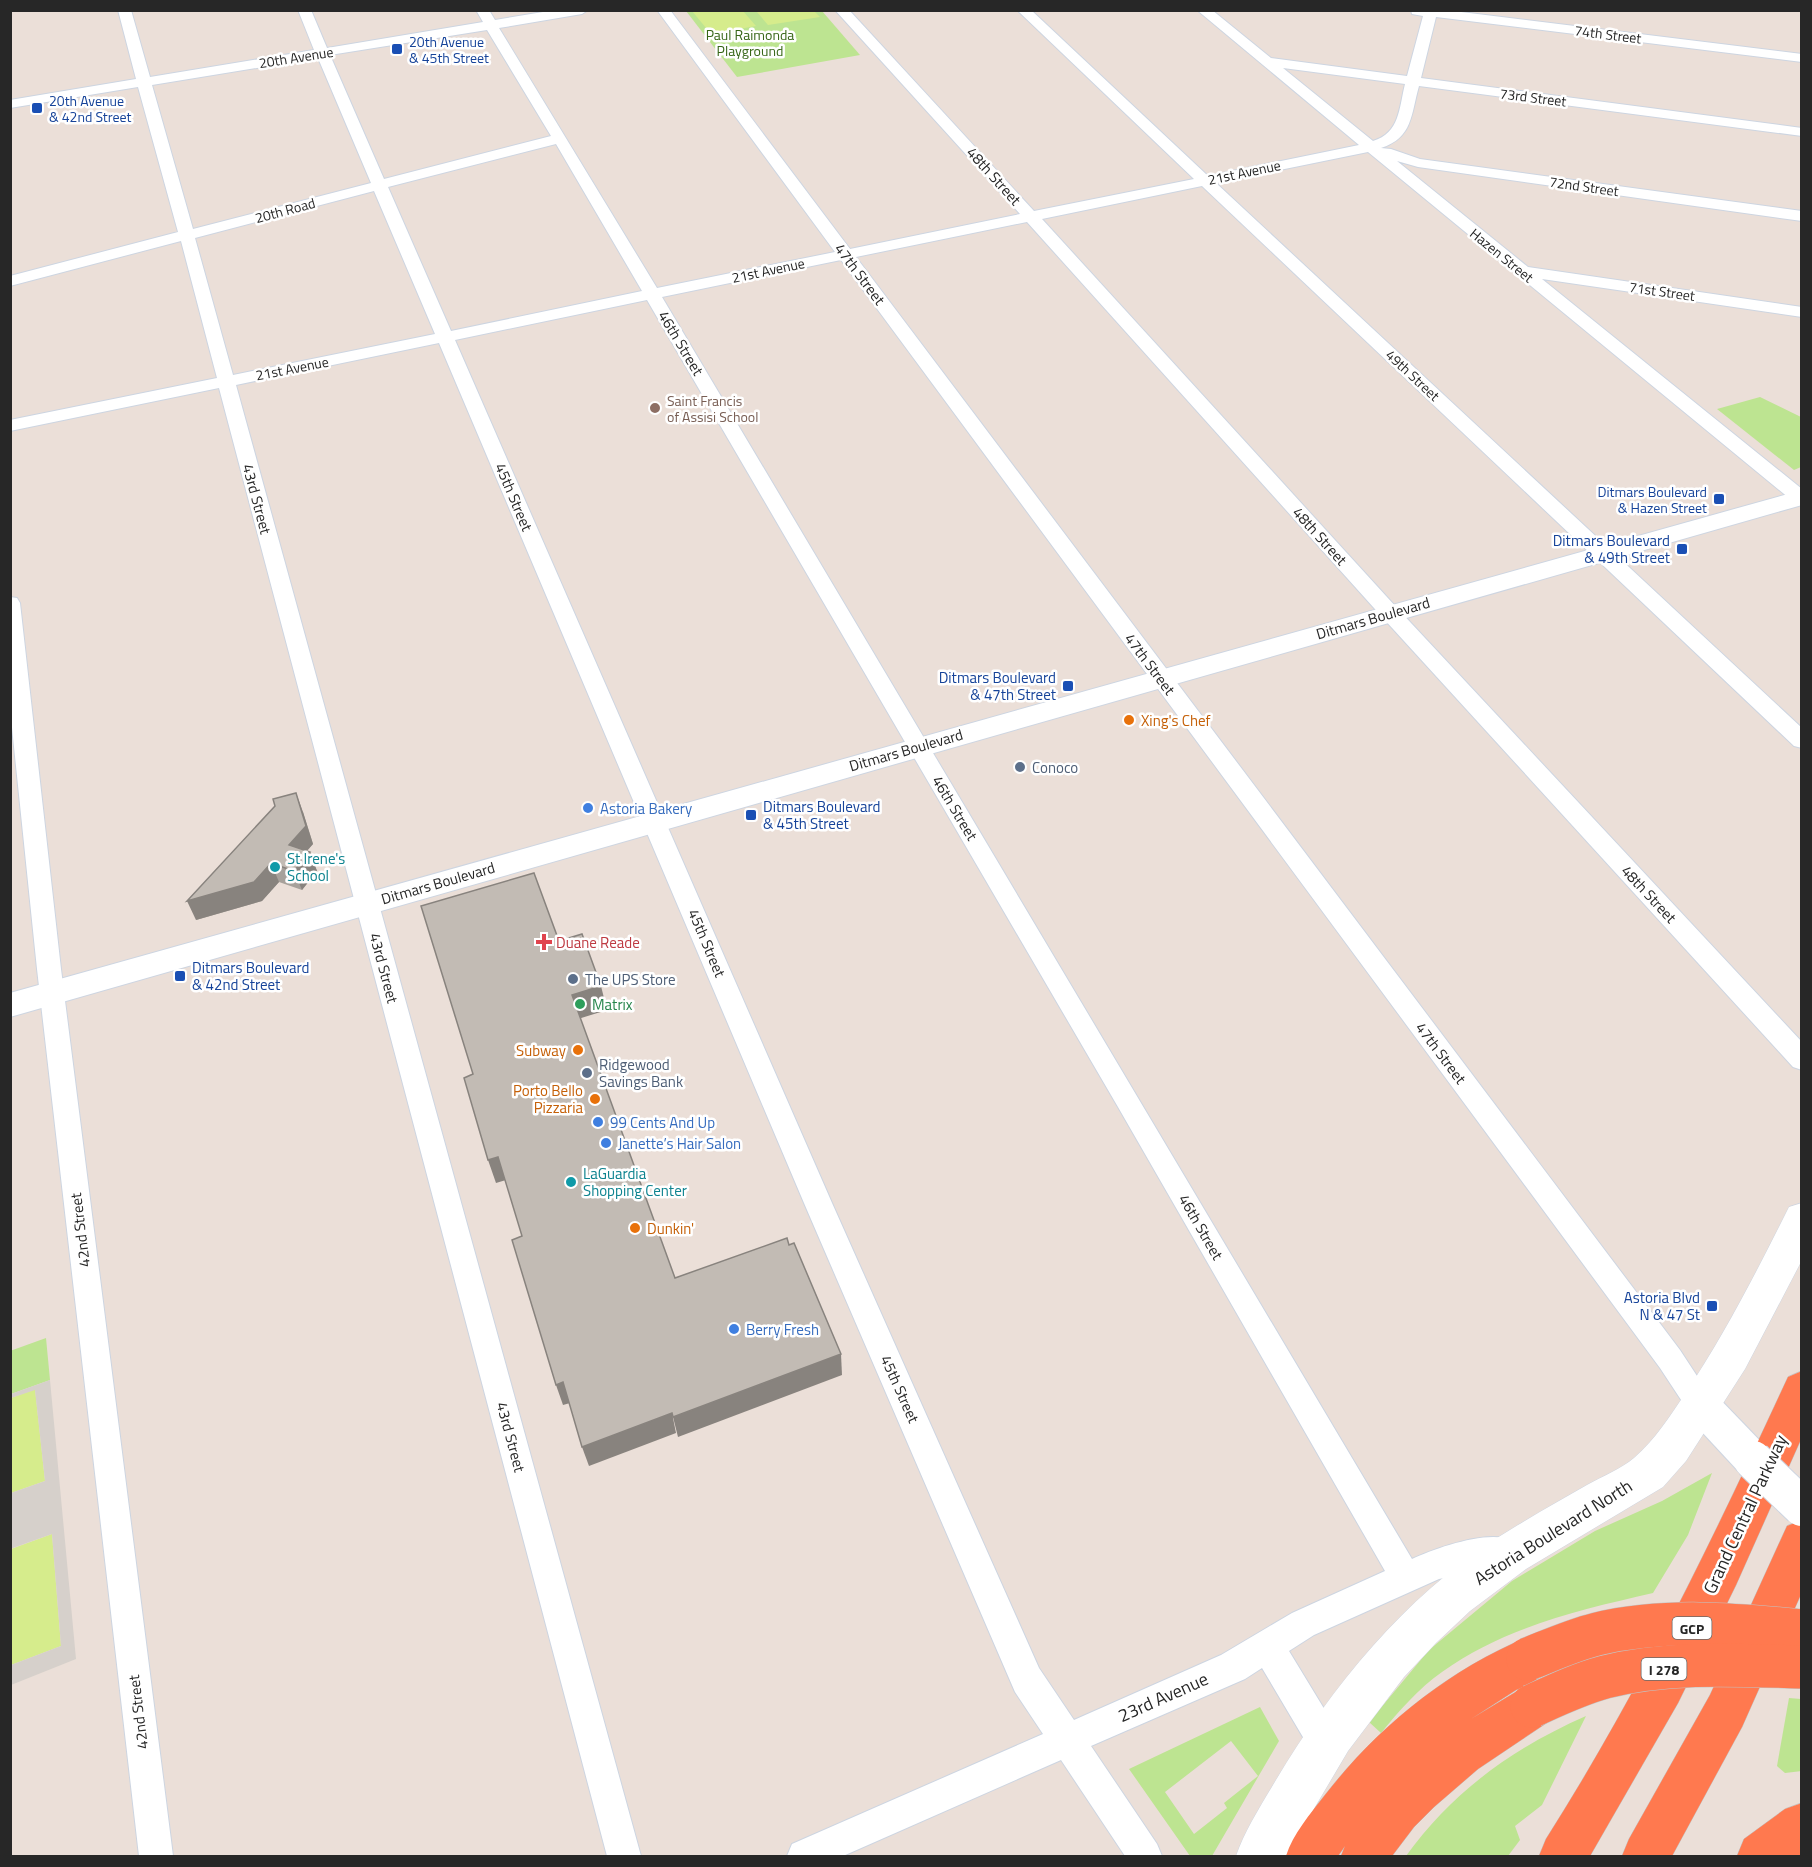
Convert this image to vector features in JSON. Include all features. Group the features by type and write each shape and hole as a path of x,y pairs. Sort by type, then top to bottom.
{"highway":[{"name":"Grand Central Parkway","path":"1563,1857 1617,1770 1685,1642 1802,1390"},
{"path":"1646,1857 1726,1711 1802,1541"},
{"path":"1310,1857 1341,1812 1402,1744 1435,1715 1468,1692 1527,1659 1570,1642 1612,1631 1650,1625 1737,1624 1802,1631"},
{"name":"I 278","path":"1365,1857 1392,1818 1435,1776 1487,1735 1532,1706 1583,1684 1623,1674 1699,1667 1802,1667"},
{"path":"1761,1857 1802,1826"}],"main road":[{"name":"Astoria Boulevard North","path":"1260,1857 1283,1812 1325,1742 1353,1703 1401,1646 1461,1591 1524,1547 1648,1473 1678,1440 1747,1331 1802,1220"}],"street":[{"name":"43rd Street","path":"124,10 624,1857"},
{"name":"45th Street","path":"304,10 818,1203 1027,1680 1145,1857"},
{"name":"46th Street","path":"482,10 560,138 1127,1099 1406,1578"},
{"name":"20th Avenue","path":"10,104 582,10"},
{"name":"47th Street","path":"663,10 1670,1359 1701,1405"},
{"name":"48th Street","path":"841,10 1390,613 1802,1060"},
{"name":"49th Street","path":"1023,10 1802,741"},
{"name":"Hazen Street","path":"1203,10 1801,498"},
{"name":"74th Street","path":"1415,10 1802,58"},
{"name":"21st Avenue","path":"10,426 1370,147 1389,141 1397,135 1431,11"},
{"name":"73rd Street","path":"1266,62 1802,132"},
{"name":"20th Road","path":"10,281 560,138"},
{"name":"72nd Street","path":"1370,147 1418,163 1802,216"},
{"name":"71st Street","path":"1522,271 1802,312"},
{"name":"Ditmars Boulevard","path":"10,1005 1801,498"},
{"name":"42nd Street","path":"10,603 52,993 156,1857"},
{"path":"1701,1405 1802,1507"},
{"name":"23rd Avenue","path":"804,1857 1233,1667 1303,1624 1437,1564 1524,1547"},
{"path":"1267,1646 1325,1742"}],"green space":[{"path":"766,10 814,11 820,17 768,25 757,12"},
{"name":"Paul Raimonda Playground","path":"686,11 822,11 860,55 737,77"},
{"path":"692,11 743,11 756,26 711,34"},
{"path":"1760,397 1801,417 1801,467 1794,470 1717,409"},
{"path":"46,1338 50,1380 11,1394 10,1351"},
{"path":"35,1389 45,1481 11,1493 11,1398"},
{"path":"1712,1473 1688,1535 1653,1593 1543,1622 1491,1643 1466,1656 1433,1679 1409,1701 1381,1733 1369,1722 1429,1650 1512,1581 1595,1531 1662,1501"},
{"path":"52,1534 61,1646 11,1665 11,1549"},
{"path":"1789,1698 1801,1699 1802,1771 1785,1773 1777,1766"},
{"path":"1260,1707 1279,1741 1212,1856 1190,1856 1129,1769","holes":["1231,1741 1258,1776 1224,1803 1227,1808 1194,1834 1165,1792"]},
{"path":"1586,1716 1542,1805 1515,1826 1520,1840 1508,1856 1406,1856 1443,1812 1486,1774 1534,1742"}],"shaded area":[{"path":"50,1380 76,1659 11,1685 11,1665 61,1646 52,1534 10,1549 11,1493 45,1481 35,1390 11,1398 11,1394"}],"building":[{"path":"296,793 306,826 289,845 310,852 294,871 271,863 254,882 187,901 275,806 273,799"},
{"name":"LaGuardia Shopping Center","path":"534,873 559,941 582,934 601,986 572,995 675,1278 787,1238 789,1245 794,1243 841,1354 673,1417 672,1413 582,1447 563,1382 556,1385 512,1240 522,1236 498,1157 488,1160 464,1078 473,1074 421,906"}],"place":[{"name":"20th Avenue & 45th Street","path":"397,49"},
{"name":"20th Avenue & 42nd Street","path":"37,108"},
{"name":"Saint Francis of Assisi School","path":"655,408"},
{"name":"Ditmars Boulevard & Hazen Street","path":"1719,499"},
{"name":"Ditmars Boulevard & 49th Street","path":"1682,549"},
{"name":"Ditmars Boulevard & 47th Street","path":"1068,686"},
{"name":"Xing's Chef","path":"1129,720"},
{"name":"Conoco","path":"1020,767"},
{"name":"Astoria Bakery","path":"588,808"},
{"name":"Ditmars Boulevard & 45th Street","path":"751,815"},
{"name":"St Irene's School","path":"275,867"},
{"name":"Duane Reade","path":"544,942"},
{"name":"Ditmars Boulevard & 42nd Street","path":"180,976"},
{"name":"The UPS Store","path":"573,979"},
{"name":"Matrix","path":"580,1004"},
{"name":"Subway","path":"578,1050"},
{"name":"Ridgewood Savings Bank","path":"587,1073"},
{"name":"Porto Bello Pizzaria","path":"595,1099"},
{"name":"99 Cents And Up","path":"598,1122"},
{"name":"Janette’s Hair Salon","path":"606,1143"},
{"name":"LaGuardia Shopping Center","path":"571,1182"},
{"name":"Dunkin'","path":"635,1228"},
{"name":"Astoria Blvd N & 47 St","path":"1712,1306"},
{"name":"Berry Fresh","path":"734,1329"}]}
